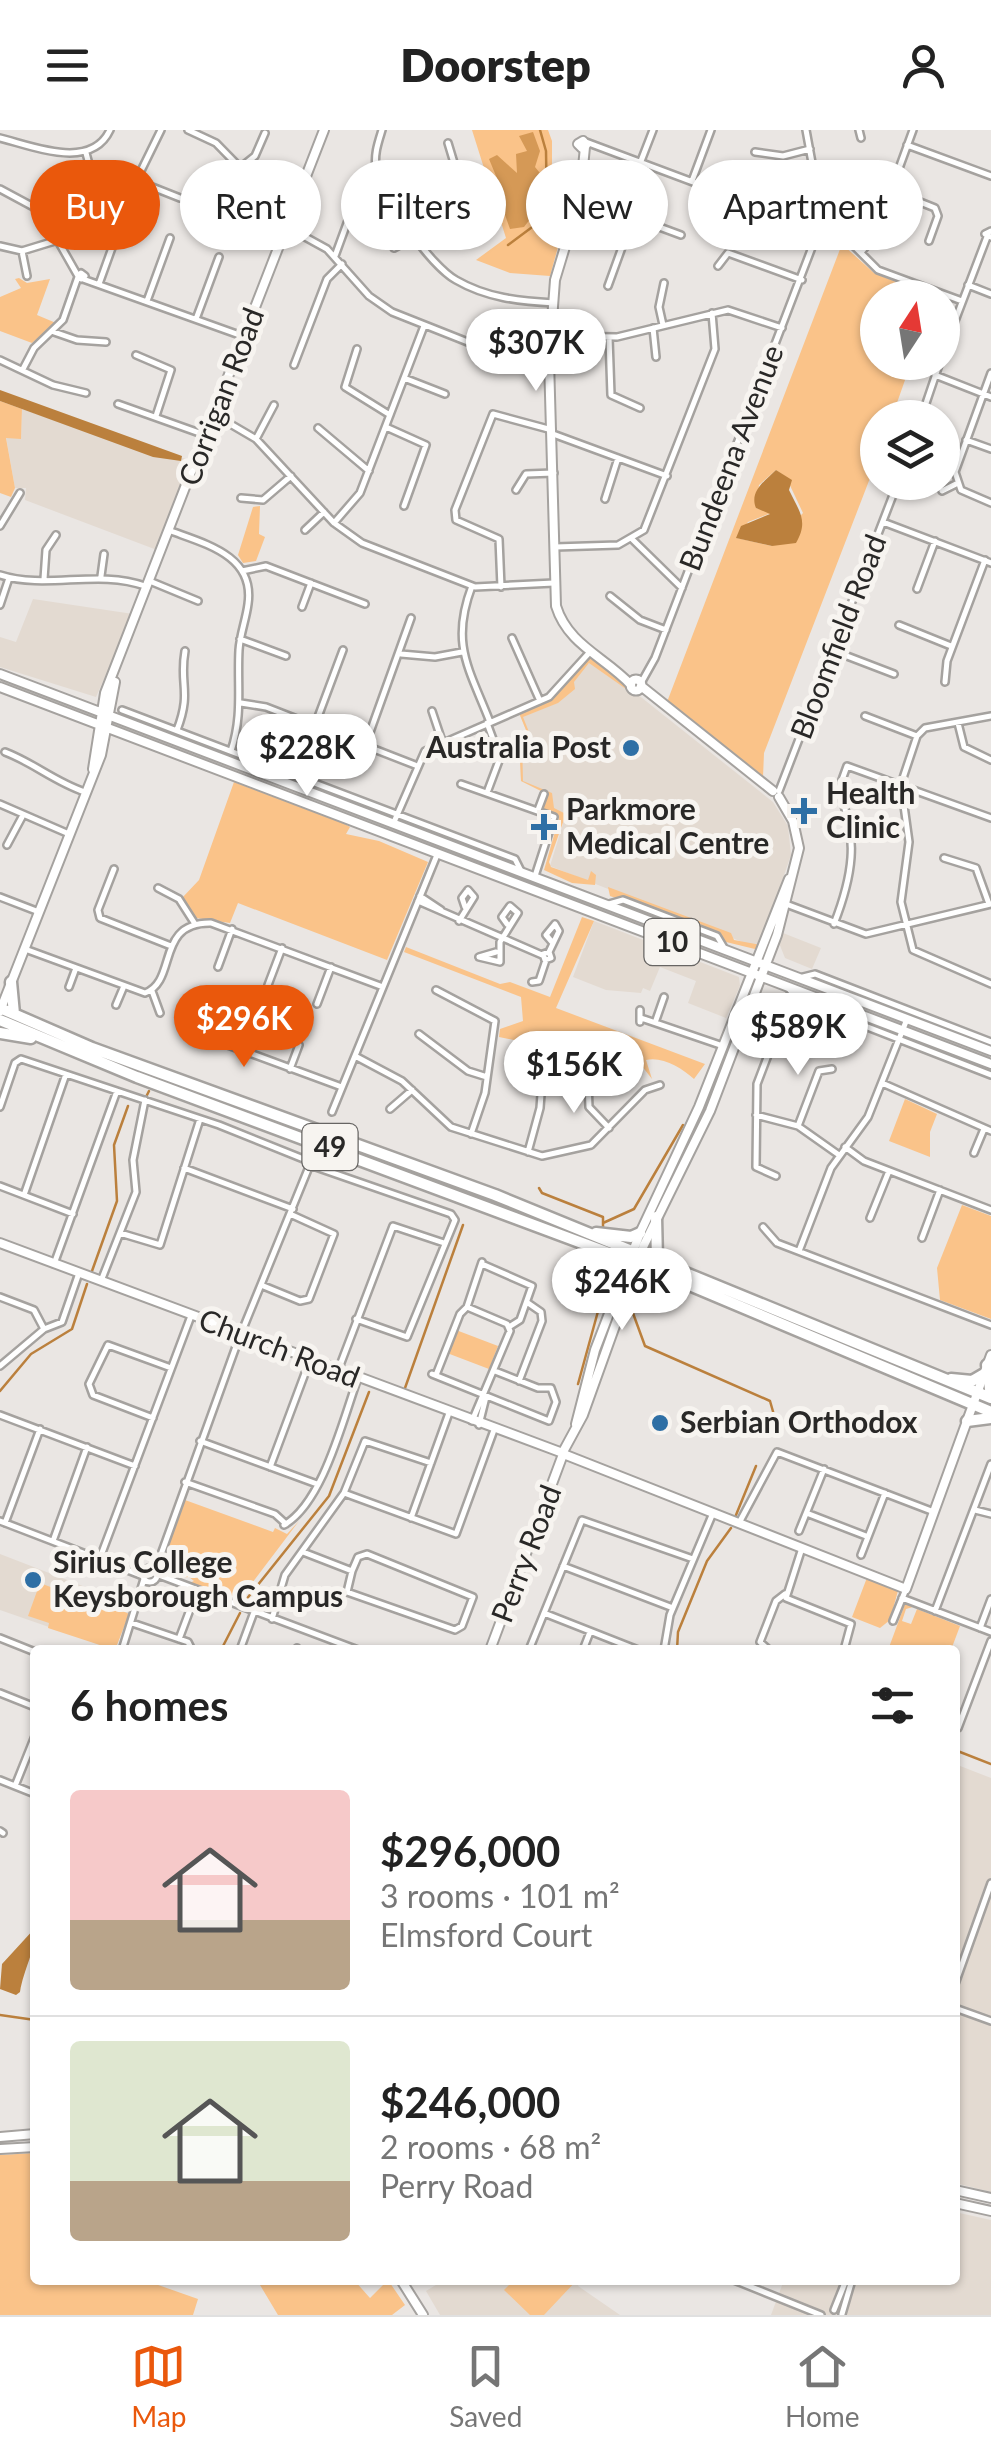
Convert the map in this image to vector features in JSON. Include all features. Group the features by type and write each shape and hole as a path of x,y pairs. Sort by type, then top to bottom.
{"highway":[{"path":"6,990 14,1014"},
{"name":"49","path":"0,1009 92,1048 586,1232 743,1309 991,1415"},
{"name":"49","path":"0,1020 612,1256 657,1260 991,1397"},
{"path":"0,1034 47,1041"},
{"path":"656,1216 657,1260"},
{"path":"586,1232 626,1237 640,1232"},
{"path":"612,1256 614,1302"},
{"path":"631,1283 658,1280 743,1309"},
{"path":"940,1378 972,1381 987,1365"},
{"path":"987,1365 991,1397"},
{"path":"967,1421 991,1415"}],"main road":[{"name":"Corrigan Road","path":"313,160 324,130"},
{"path":"580,130 582,160"},
{"name":"Corrigan Road","path":"103,724 107,697 278,250"},
{"path":"564,250 557,273 551,358 556,590 569,626 588,651 638,683 777,793 796,827 798,858 758,974"},
{"name":"10","path":"0,674 395,818 443,841 991,1051"},
{"name":"10","path":"0,687 788,985 900,1035 991,1064"},
{"path":"76,702 107,697 124,720"},
{"path":"0,1009 104,743 103,724"},
{"path":"94,769 103,724"},
{"path":"104,743 123,732"},
{"path":"390,833 395,818"},
{"path":"438,852 443,841"},
{"path":"590,911 595,899"},
{"path":"741,1002 742,968"},
{"name":"Perry Road","path":"574,1433 595,1350 614,1302 704,1124 757,987 758,974"},
{"name":"Perry Road","path":"492,1645 631,1283 640,1232 741,1002 758,974"},
{"path":"757,987 788,985"},
{"name":"Church Road","path":"0,1243 563,1453 802,1548 904,1594"},
{"path":"904,1594 987,1365"},
{"path":"0,2136 30,2134"},
{"path":"0,2149 30,2147"},
{"path":"960,2191 991,2198"},
{"path":"960,2204 991,2211"},
{"path":"404,2285 423,2315"}],"street":[{"path":"0,138 86,153 99,146 110,130"},
{"path":"147,160 162,130"},
{"path":"188,130 208,134 232,160"},
{"path":"376,160 382,130"},
{"path":"641,160 652,130"},
{"path":"700,160 711,130"},
{"path":"806,130 812,160"},
{"path":"901,160 913,130"},
{"path":"250,160 265,133"},
{"path":"448,142 453,160"},
{"path":"583,145 600,146 635,160"},
{"path":"907,145 991,176"},
{"path":"755,152 783,156 810,150"},
{"path":"86,153 88,160"},
{"path":"0,189 30,203"},
{"path":"160,190 180,198"},
{"path":"923,203 935,208 938,216 929,241"},
{"path":"668,230 682,235"},
{"path":"960,307 990,232"},
{"path":"146,302 170,238"},
{"path":"335,256 341,240"},
{"path":"0,246 30,248"},
{"path":"321,248 335,256 376,302 424,326 503,356 551,358"},
{"path":"22,250 27,276"},
{"path":"64,250 80,277 244,339"},
{"path":"95,283 110,250"},
{"path":"426,250 439,267 462,283 504,299 554,303"},
{"path":"608,286 621,250"},
{"name":"Bundeena Avenue","path":"638,683 666,630 813,250"},
{"path":"862,251 885,274 962,302"},
{"path":"718,266 728,253 802,280"},
{"path":"196,320 219,256"},
{"path":"294,364 325,282 342,264"},
{"path":"23,369 34,348 54,332 80,277"},
{"path":"663,326 658,307 664,283"},
{"path":"968,285 991,294"},
{"path":"555,337 608,338 712,313 738,312 782,328"},
{"path":"555,547 612,546 633,540 648,524 716,349 712,313"},
{"path":"334,523 358,499 424,326"},
{"path":"654,328 656,357"},
{"path":"54,332 77,340 106,342"},
{"path":"608,338 610,395 640,408"},
{"path":"357,349 345,386 390,415"},
{"path":"136,355 174,369 156,417"},
{"path":"0,360 53,385 86,393"},
{"path":"960,457 987,395 991,373"},
{"path":"404,378 445,394"},
{"path":"949,380 987,395"},
{"path":"118,404 207,436"},
{"path":"254,438 274,405"},
{"path":"501,586 499,540 456,520 455,510 493,414 553,429 667,476"},
{"path":"214,417 254,438 334,523 362,543 472,586 542,586 556,590"},
{"path":"386,427 426,445 404,506"},
{"path":"318,428 369,471"},
{"path":"966,440 991,449"},
{"path":"605,499 618,458"},
{"path":"516,490 523,476 554,473"},
{"path":"240,498 262,500 290,476"},
{"path":"960,486 991,503"},
{"path":"0,526 20,493"},
{"name":"Bloomfield Road","path":"777,793 892,500"},
{"path":"306,530 324,512"},
{"path":"884,522 988,561 952,646 945,682"},
{"path":"122,710 229,755 241,702 240,640 249,597 242,572 222,550 171,531"},
{"path":"44,579 46,550 56,535"},
{"path":"633,540 682,588"},
{"path":"917,589 935,541"},
{"path":"101,576 104,554"},
{"path":"242,572 262,566 365,604"},
{"path":"0,575 44,579 101,576 150,585 198,601"},
{"path":"0,605 9,578"},
{"path":"302,607 311,584"},
{"path":"472,586 460,621 462,652 500,758 488,791"},
{"path":"610,596 640,620 666,630"},
{"path":"365,746 411,618"},
{"path":"898,625 952,646"},
{"path":"512,638 540,701"},
{"path":"240,640 286,656"},
{"path":"315,725 343,650"},
{"path":"177,730 188,698 183,671 186,651"},
{"path":"521,871 516,859 395,818 415,765 425,751 555,692 588,651"},
{"path":"834,651 894,674"},
{"path":"400,654 435,657 462,652"},
{"path":"241,702 315,725 415,765"},
{"path":"432,711 442,741"},
{"path":"865,716 916,736"},
{"path":"991,716 933,724 916,736 901,784 909,842 901,894 916,954 991,984"},
{"path":"958,723 964,747 991,760"},
{"path":"5,752 33,763 55,782 85,792"},
{"path":"834,924 847,887 854,843 850,816 838,791 845,770 853,766 991,818"},
{"path":"461,784 488,791 556,820 536,876"},
{"path":"538,810 544,794"},
{"path":"0,804 69,834"},
{"path":"7,845 22,816"},
{"path":"332,1112 339,1086 438,852"},
{"path":"784,905 866,934 990,904 976,868 944,858"},
{"path":"114,870 98,910 100,918 171,946"},
{"path":"158,888 179,899 195,924"},
{"path":"0,897 39,912"},
{"path":"419,899 437,903 442,912 459,921 502,936 545,958 552,942"},
{"path":"459,921 465,907"},
{"path":"160,1013 152,991 171,946 178,934 195,924 211,922 383,986"},
{"path":"496,952 487,957 499,963 496,952 508,924"},
{"path":"218,967 232,929"},
{"path":"268,985 282,948"},
{"path":"24,949 142,993 152,991"},
{"path":"318,1004 332,967"},
{"path":"69,987 76,968"},
{"path":"803,977 815,974 991,1042"},
{"path":"116,1005 124,986"},
{"path":"436,990 494,1018 488,1077 471,1134"},
{"path":"656,1020 666,997"},
{"path":"210,1012 204,1035 339,1086"},
{"path":"640,1017 733,1050"},
{"path":"799,1251 839,1155 868,1117 907,1019"},
{"path":"246,1052 254,1028"},
{"path":"419,1034 468,1071 488,1077"},
{"path":"900,1035 991,1074"},
{"path":"773,1042 757,1084 756,1166 776,1176"},
{"path":"290,1069 299,1045"},
{"path":"354,1058 412,1090 439,1119 471,1134 550,1156 587,1146 645,1090 660,1085"},
{"path":"0,1107 18,1060 200,1119 452,1214 455,1224 407,1337 356,1320"},
{"path":"528,1152 540,1108 542,1068"},
{"path":"798,1126 819,1071 832,1069"},
{"path":"24,1195 66,1074"},
{"path":"588,1083 589,1107 609,1128"},
{"path":"882,1084 988,1130 974,1153"},
{"path":"390,1109 412,1090"},
{"path":"54,1264 116,1091"},
{"path":"101,1281 136,1189 133,1160 145,1100"},
{"path":"756,1116 798,1126 839,1155"},
{"path":"120,1233 160,1245 177,1203 200,1119"},
{"path":"845,1148 888,1171 991,1210"},
{"path":"124,1645 240,1334 310,1163"},
{"path":"184,1168 292,1212 334,1234 315,1284 302,1302 261,1285"},
{"path":"870,1218 888,1171"},
{"path":"0,1186 73,1214"},
{"path":"922,1238 940,1190"},
{"path":"338,1371 394,1225 444,1243"},
{"path":"763,1227 774,1241 991,1326"},
{"path":"476,1423 486,1394 495,1371 510,1327 518,1323 528,1304 530,1283 482,1263 467,1307 459,1316 434,1375 486,1394 549,1421 556,1402 552,1388 495,1371"},
{"path":"0,1366 6,1353 62,1322 80,1273"},
{"path":"0,1297 36,1312 44,1329"},
{"path":"519,1381 542,1321 540,1312 528,1304"},
{"path":"467,1307 510,1327"},
{"path":"100,1558 191,1316"},
{"path":"153,1418 89,1392 98,1358 110,1345 172,1368"},
{"path":"270,1467 310,1360"},
{"path":"185,1482 275,1514 285,1525 318,1484 358,1378"},
{"path":"410,1519 449,1413"},
{"path":"0,1415 134,1466"},
{"path":"40,1429 2,1522 342,1645"},
{"path":"344,1494 456,1534 494,1430"},
{"path":"272,1619 284,1575 344,1494 368,1440 431,1463"},
{"path":"200,1441 318,1484"},
{"path":"53,1540 87,1447"},
{"path":"739,1523 774,1454 934,1512"},
{"path":"935,1610 991,1464"},
{"path":"799,1531 824,1469"},
{"path":"861,1555 885,1493"},
{"path":"976,1510 991,1514"},
{"path":"665,1645 672,1608 712,1513"},
{"path":"809,1514 866,1536"},
{"path":"531,1645 582,1520 693,1559"},
{"path":"763,1645 760,1642 776,1601 785,1594 802,1548"},
{"path":"303,1552 352,1571"},
{"path":"367,1554 473,1598 462,1626 455,1630 347,1592 352,1571 358,1557 367,1554"},
{"path":"562,1566 672,1608"},
{"path":"179,1639 196,1591"},
{"path":"785,1594 791,1601 851,1624 845,1645"},
{"path":"893,1622 904,1594 991,1632"},
{"path":"980,1628 991,1599"},
{"path":"242,1645 254,1612"},
{"path":"544,1613 625,1645"},
{"path":"132,1623 188,1645"},
{"path":"585,1645 590,1632"},
{"path":"0,1638 30,1650"},
{"path":"960,1723 991,1641"},
{"path":"0,1693 30,1705"},
{"path":"15,1786 30,1748"},
{"path":"0,1780 30,1792"},
{"path":"960,1970 991,1883"},
{"path":"960,2010 991,2021"},
{"path":"748,2285 826,2313 843,2315 848,2285"},
{"path":"826,2313 846,2285"}],"shaded area":[{"path":"472,130 548,130 552,160 526,160 526,250 557,250 550,276 510,273 476,260 490,250 506,250 506,160 481,160"},
{"path":"533,132 540,151 537,160 526,160 526,224 510,229 506,218 506,163 517,173 516,154 527,151 519,136"},
{"path":"840,250 849,250 874,273 892,280 860,280 860,380 905,380 898,400 860,400 862,500 764,753 763,777 667,702","holes":["776,470 786,477 803,513 772,546 737,538 748,522 771,513 756,508 759,485"]},
{"path":"15,279 27,283 50,279 37,315 56,323 32,343 0,331 0,297 21,288"},
{"path":"0,390 182,456 181,461 153,457 0,401"},
{"path":"0,401 22,409 21,439 6,438 15,488 11,497 0,493"},
{"path":"22,409 154,455 191,459 157,550 25,500 26,488 15,488 6,437 21,438"},
{"path":"776,470 792,480 789,490 802,522 796,543 772,546 736,538 741,526 770,514 756,508 754,502 759,487"},
{"path":"260,506 259,534 265,537 256,561 243,563 238,555 253,507"},
{"path":"33,599 133,614 96,697 0,667 0,637 16,642"},
{"path":"587,656 627,685 626,689 589,663 574,682 575,689 558,703 523,717 531,737 522,740 523,781 552,793 554,808 566,814 549,862 551,867 588,880 591,871 596,875 595,885 572,883 544,870 559,818 543,809 547,794 521,781 519,739 528,735 519,713 555,696"},
{"path":"593,659 773,802 788,826 791,855 760,945 755,947 550,866 566,814 543,806 547,794 521,781 519,739 528,735 520,715 556,699"},
{"path":"234,782 345,824 350,827 346,834 379,841 428,862 387,960 238,903 230,923 196,918 182,898 199,880"},
{"path":"608,887 731,933 734,940 761,945 759,950 726,942 718,934 610,896"},
{"path":"582,917 594,921 556,1008 705,1064 694,1079 659,1060 646,1060 652,1079 638,1061 622,1073 595,1062 593,1076 586,1060 560,1052 550,1064 553,1048 499,1037 500,1029 523,1021 521,997 404,952 406,947 500,984 510,982 550,997"},
{"path":"594,921 739,977 740,986 726,1018 688,1003 696,981 660,967 650,991 643,988 641,993 606,990 573,977"},
{"path":"783,933 821,948 812,969 785,958 779,943"},
{"path":"905,1099 937,1114 930,1132 930,1157 889,1141"},
{"path":"962,1205 991,1216 991,1319 940,1300 937,1268"},
{"path":"456,1330 498,1346 489,1369 447,1353"},
{"path":"183,1495 185,1500 273,1532 275,1528 287,1534 299,1521 240,1599 219,1591 227,1587 210,1587 207,1592 189,1583 194,1581 189,1577 171,1578 157,1570"},
{"name":"Sirius College Keysborough Campus","path":"0,1554 132,1605 117,1645 101,1645 0,1610"},
{"path":"868,1575 899,1587 890,1620 880,1628 852,1617"},
{"path":"40,1583 61,1591 65,1584 129,1614 117,1645 100,1645 48,1628 49,1623 28,1616"},
{"path":"905,1604 913,1607 906,1609 902,1621 911,1624 917,1609 960,1626 953,1645 890,1645"},
{"path":"960,1766 991,1778 991,2192 960,2184"},
{"path":"30,1933 30,1956 16,1995 0,1989 2,1964"},
{"path":"30,2153 30,2285 158,2285 198,2299 193,2315 0,2315 0,2155"},
{"path":"960,2213 991,2220 991,2315 771,2315 782,2285 960,2285"},
{"path":"260,2285 358,2285 370,2298 383,2285 391,2285 405,2305 392,2315 278,2315"},
{"path":"436,2285 578,2285 620,2315 440,2315 426,2291"},
{"path":"509,2285 572,2285 544,2315 530,2315 504,2290"}],"waterway":[{"path":"508,245 547,216 546,151 540,130"},
{"path":"147,1095 149,1091"},
{"path":"92,1271 117,1201 114,1145 128,1106"},
{"path":"603,1223 634,1209 683,1125"},
{"path":"539,1188 542,1193 603,1217 603,1228"},
{"path":"405,1388 463,1225"},
{"path":"591,1257 589,1267 608,1289 602,1299"},
{"path":"0,1391 31,1354 72,1329 87,1284"},
{"path":"578,1384 600,1304"},
{"path":"630,1305 645,1346 770,1401 774,1415"},
{"path":"245,1601 329,1496 369,1392"},
{"path":"736,1515 756,1466"},
{"path":"677,1645 678,1632 707,1561 731,1528"},
{"path":"224,1645 240,1613"},
{"path":"960,1752 991,1764"},
{"path":"0,2015 30,2019"}],"place":[{"name":"Australia Post","path":"631,748"},
{"name":"Health Clinic","path":"804,811"},
{"name":"Parkmore Medical Centre","path":"544,827"},
{"name":"Serbian Orthodox","path":"660,1423"},
{"name":"Sirius College Keysborough Campus","path":"33,1580"}]}
